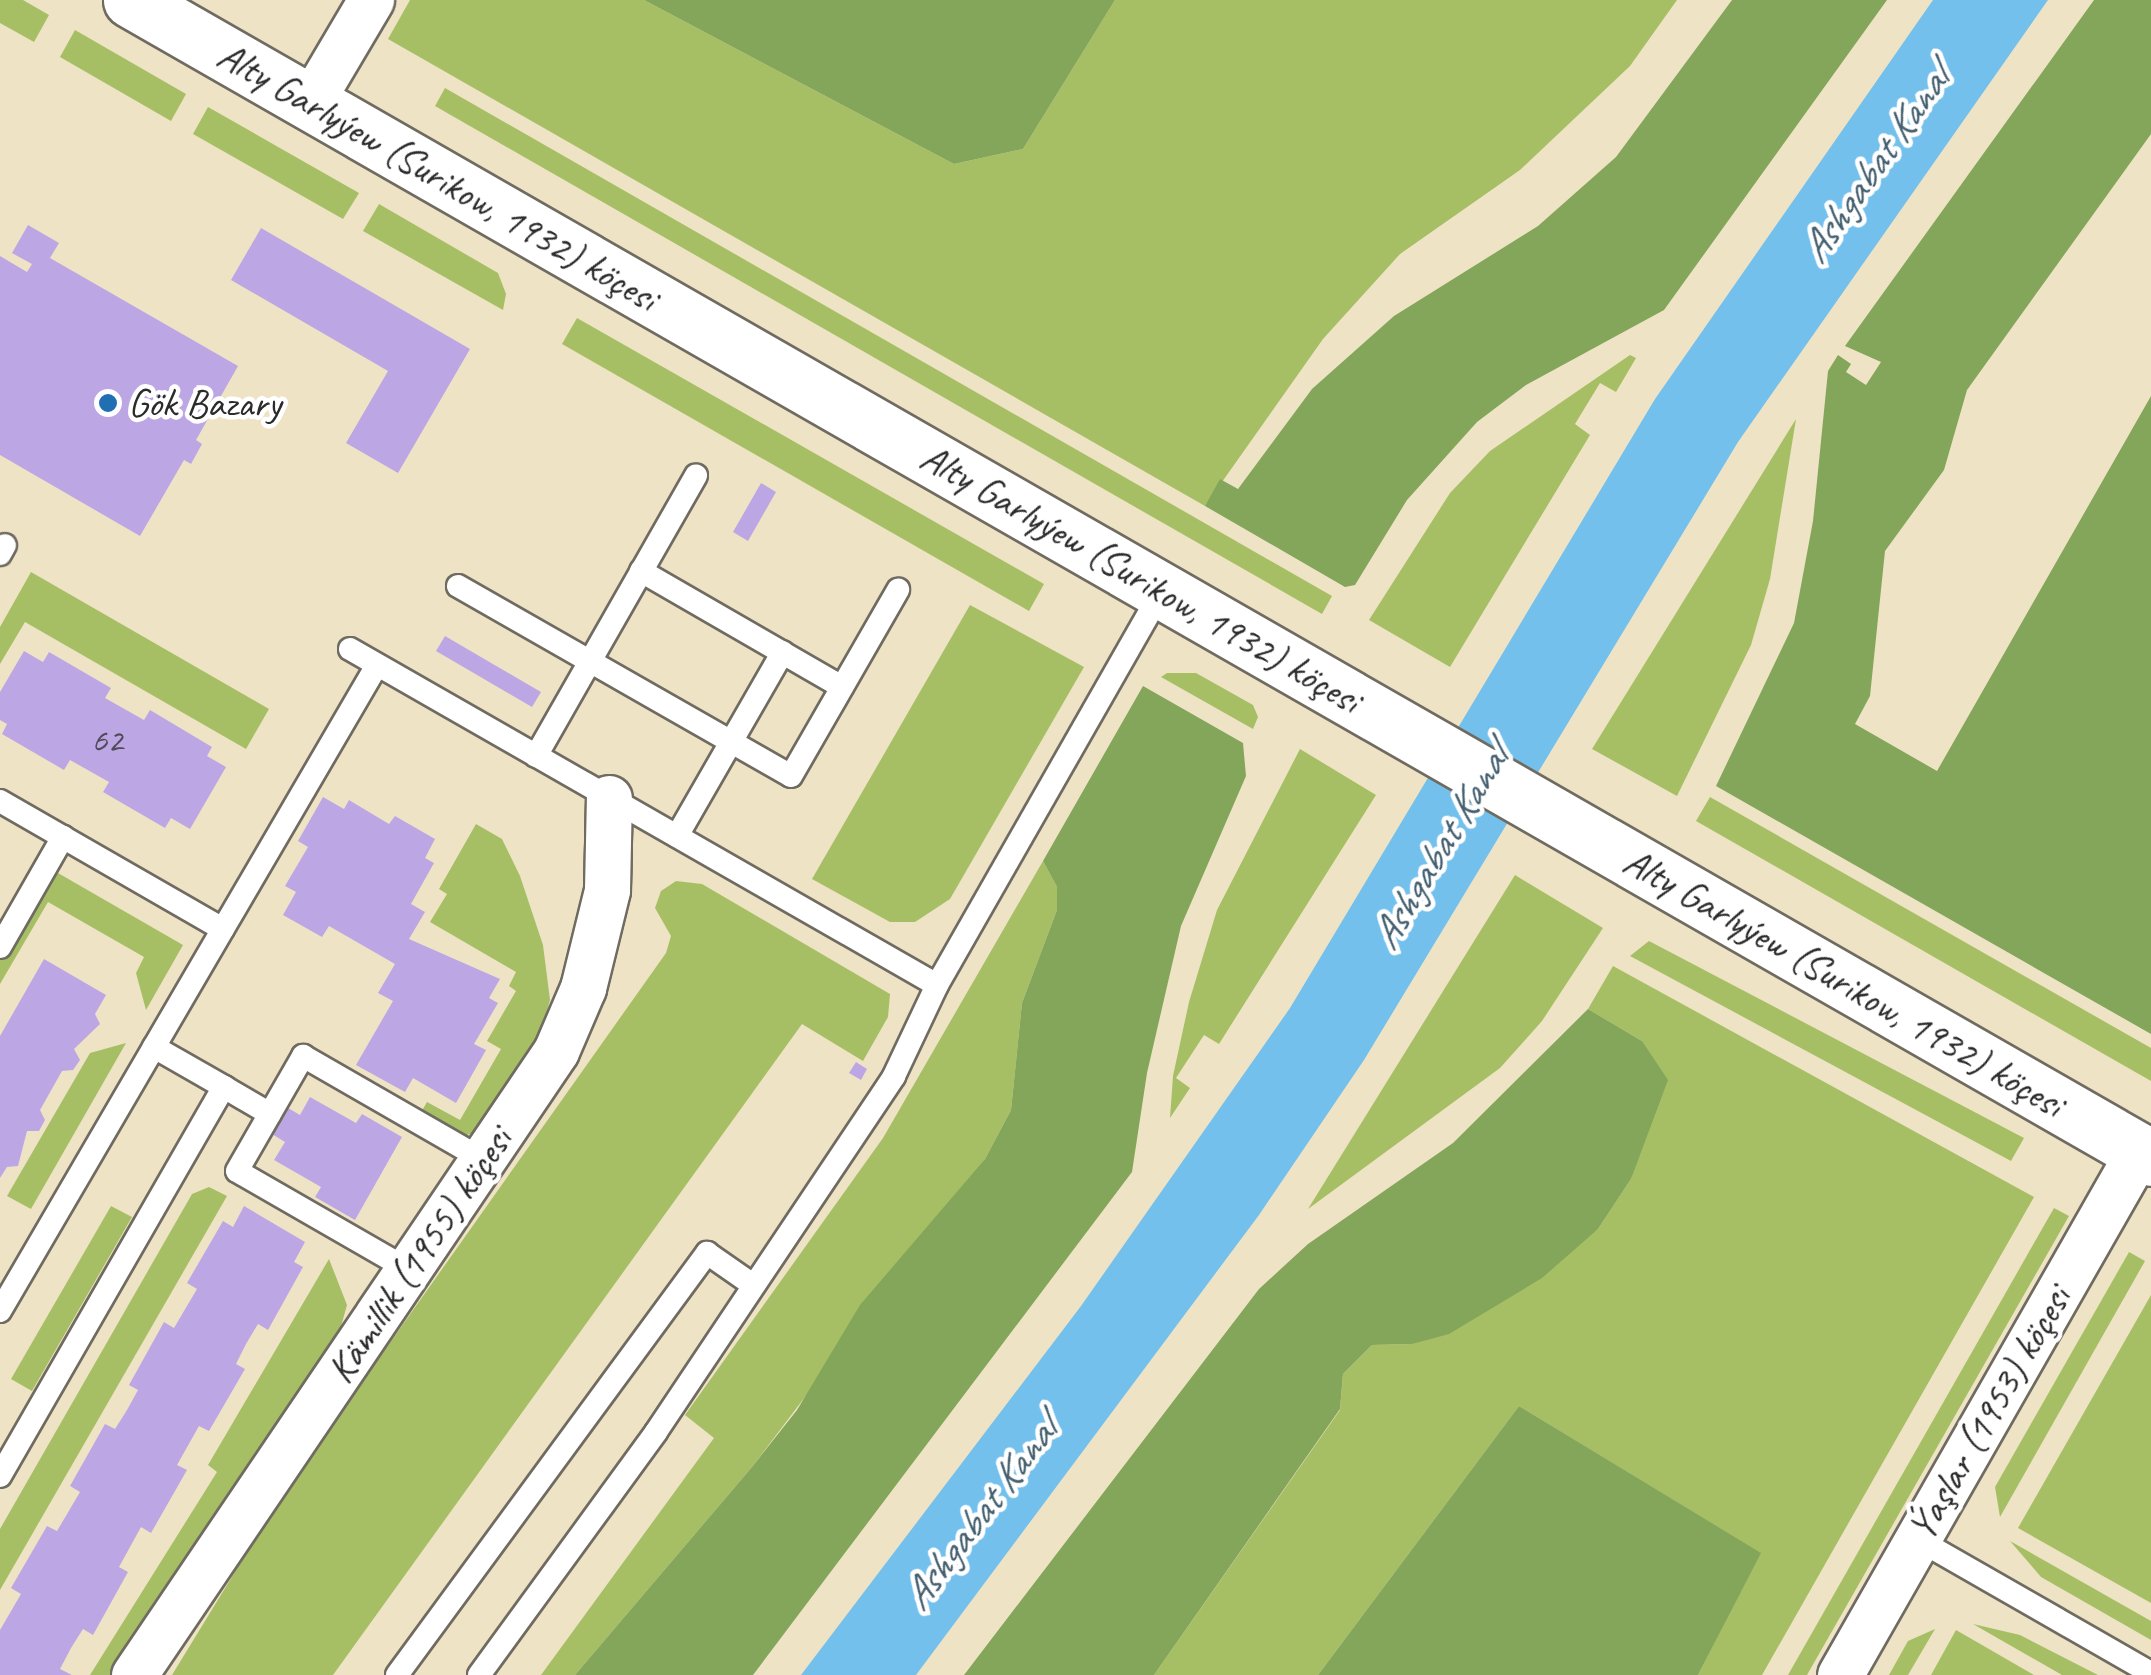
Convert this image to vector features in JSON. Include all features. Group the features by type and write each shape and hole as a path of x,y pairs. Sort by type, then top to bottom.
{"street":[{"name":"Alty Garlyýew (Surikow, 1932) köçesi","path":"131,0 2145,1154"},
{"path":"310,103 370,0"},
{"name":"Kämillik (1955) köçesi","path":"134,1675 556,1052 583,988 607,890 610,798"},
{"name":"Ýaşlar (1953) köçesi","path":"1840,1675 2145,1154"}],"lane":[{"path":"536,756 696,475"},
{"path":"641,571 842,686"},
{"path":"458,586 791,776 898,590"},
{"path":"479,1675 656,1432 894,1076 937,985 1162,590"},
{"path":"350,650 937,985"},
{"path":"677,836 782,652"},
{"path":"0,1312 377,665"},
{"path":"0,801 223,929"},
{"path":"0,947 63,837"},
{"path":"154,1047 270,1114"},
{"path":"409,1270 237,1171 303,1056 484,1160"},
{"path":"0,1476 224,1087"},
{"path":"397,1675 707,1253 753,1285"},
{"path":"1918,1540 2151,1673"}],"green space":[{"path":"0,0 23,0 49,15 34,42 0,23"},
{"path":"410,0 644,0 954,164 1023,149 1115,0 1677,0 1630,66 1520,170 1400,254 1323,339 1205,506 388,39"},
{"path":"644,0 1115,0 1023,149 954,164"},
{"path":"1732,0 1887,0 1664,310 1526,385 1477,422 1407,500 1355,585 1345,587 1205,506 1220,479 1238,489 1312,389 1394,316 1538,226 1616,157"},
{"path":"2094,0 2151,0 2151,134 1967,390 1944,470 1885,551 1870,696 1855,724 1937,771 2151,396 2151,1034 1716,786 1794,623 1813,521 1828,371 1838,355 1851,364 1846,372 1866,385 1881,362 1845,346"},
{"path":"75,30 186,94 171,121 60,57"},
{"path":"445,88 1332,596 1322,614 435,106"},
{"path":"208,107 359,193 343,219 193,134"},
{"path":"379,204 498,273 506,294 503,310 363,231"},
{"path":"577,318 1044,584 1029,611 562,344"},
{"path":"1630,355 1636,358 1616,392 1600,383 1575,424 1590,435 1450,667 1369,620 1450,493 1490,451"},
{"path":"1796,419 1770,579 1751,645 1677,796 1592,749"},
{"path":"31,572 269,709 246,749 25,622 0,664 0,627"},
{"path":"970,605 1084,667 950,899 915,922 890,922 812,879"},
{"path":"1167,673 1196,673 1253,705 1258,717 1253,729 1161,677"},
{"path":"1143,686 1243,743 1246,776 1181,926 1147,1073 1132,1172 753,1675 575,1675 752,1467 797,1410 860,1305 985,1159 1011,1110 1022,1003 1057,910 1057,887 1043,861"},
{"path":"1300,749 1376,795 1219,1044 1204,1035 1176,1078 1190,1088 1170,1118 1173,1076 1189,1002 1217,910"},
{"path":"1710,797 2151,1048 2151,1081 1696,821"},
{"path":"476,824 502,839 520,876 543,945 550,1000 540,1037 474,1133 463,1136 420,1114 427,1102 460,1120 501,1049 487,1041 516,991 509,986 516,972 430,922 447,894 439,889"},
{"path":"1043,861 1057,887 1057,910 1022,1003 1011,1110 985,1159 752,1467 575,1675 541,1675 714,1438 685,1415 883,1138"},
{"path":"51,869 183,945 146,1010 136,973 144,957 48,902 0,984 0,958"},
{"path":"1515,875 1603,928 1542,1021 1500,1068 1308,1209"},
{"path":"676,881 702,884 890,994 888,1017 863,1061 802,1024 333,1675 172,1675 282,1495 666,953 671,936 655,908 661,891"},
{"path":"1649,941 2024,1138 2011,1161 1630,956"},
{"path":"1613,966 2034,1197 1762,1675 1698,1675 1760,1553 1519,1406 1318,1675 1154,1675 1340,1410 1343,1374 1372,1345 1412,1344 1598,1229 1631,1179 1640,1147 1642,1041 1588,1009"},
{"path":"1588,1009 1642,1041 1668,1080 1631,1179 1598,1229 1542,1278 1449,1334 1412,1344 1372,1345 1343,1374 1340,1409 1154,1675 964,1675 1259,1289 1308,1244 1453,1143"},
{"path":"126,1043 31,1209 7,1196 90,1053"},
{"path":"209,1187 227,1196 0,1590 0,1529 192,1194"},
{"path":"111,1206 132,1217 32,1391 11,1379"},
{"path":"2054,1208 2069,1216 1807,1675 1788,1675"},
{"path":"2129,1252 2145,1261 2000,1517 1995,1487"},
{"path":"329,1259 347,1305 340,1330 113,1675 90,1675 217,1472 208,1465"},
{"path":"2151,1295 2151,1603 2018,1528"},
{"path":"1519,1406 1761,1553 1698,1675 1318,1675"},
{"path":"2010,1541 2151,1621 2151,1640 2041,1577"},
{"path":"1973,1624 2020,1635 2098,1675 2062,1675"},
{"path":"1935,1629 1908,1675 1889,1675 1908,1641"},
{"path":"1956,1630 2034,1675 1931,1675"}],"water":[{"name":"Ashgabat Kanal","path":"1933,0 2048,0 1738,442 1364,1060 1259,1215 916,1675 801,1675 1081,1306 1290,1008 1655,399"}],"building":[{"name":"Gök Bazary","path":"28,225 59,243 50,258 238,366 196,440 202,444 191,464 184,460 140,536 0,455 0,256 27,272 32,264 12,253"},
{"path":"261,228 470,349 398,473 346,443 388,371 231,280"},
{"path":"761,483 776,492 748,541 733,532"},
{"path":"445,636 541,692 532,707 436,651"},
{"path":"24,651 43,662 49,652 111,688 105,698 144,720 150,710 212,747 207,756 226,767 190,829 171,818 165,828 103,792 109,782 70,760 64,770 2,734 7,724 0,720 0,692"},
{"path":"323,797 344,809 349,800 389,824 395,816 435,839 425,858 434,863 411,904 425,912 409,939 500,979 489,998 498,1003 474,1044 486,1050 456,1103 413,1078 405,1092 356,1065 393,1001 378,993 395,964 329,926 322,937 283,915 296,892 285,886 308,847 298,841"},
{"path":"44,959 106,995 95,1014 100,1024 74,1049 80,1060 73,1070 62,1071 40,1110 45,1120 39,1131 27,1131 18,1166 7,1167 0,1178 0,1036"},
{"path":"856,1062 867,1069 861,1080 849,1073"},
{"path":"310,1097 356,1123 362,1114 402,1137 355,1220 315,1197 321,1187 274,1160 285,1142 272,1134 288,1108 300,1115"},
{"path":"244,1206 305,1242 294,1262 303,1267 268,1330 258,1324 246,1344 236,1364 245,1369 209,1431 199,1426 177,1465 187,1470 151,1533 141,1527 119,1567 128,1572 93,1635 83,1629 71,1648 60,1669 72,1675 0,1675 0,1630 21,1594 11,1588 47,1526 57,1531 80,1492 70,1486 105,1424 115,1429 127,1410 138,1390 129,1385 164,1322 174,1328 197,1289 187,1283 223,1221 233,1227"}],"place":[{"name":"Gök Bazary","path":"108,403"}]}
